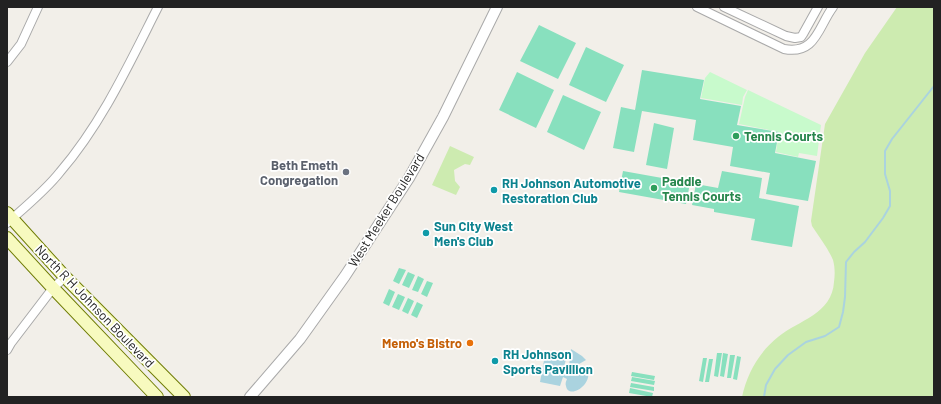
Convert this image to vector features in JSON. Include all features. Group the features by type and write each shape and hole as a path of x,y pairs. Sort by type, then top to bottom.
{"main road":[{"name":"North R H Johnson Boulevard","path":"9,218 184,397"},
{"name":"North R H Johnson Boulevard","path":"7,238 158,397"}],"street":[{"path":"7,62 21,44 38,7"},
{"path":"9,218 60,173 116,91 158,7"},
{"name":"West Meeker Boulevard","path":"250,397 300,339 345,276 408,178 443,117 497,7"},
{"path":"697,7 784,49 797,50 807,47 833,7"},
{"path":"724,20 727,8 786,36 795,38 801,37 818,7"},
{"path":"795,38 797,50"},
{"path":"8,344 53,288 66,277"}],"green space":[{"path":"897,7 934,7 934,397 742,397 747,380 765,349 786,331 821,309 832,293 835,274 833,260 812,226 811,221 825,124 865,53"},
{"path":"539,25 576,43 558,79 520,61"},
{"path":"586,47 624,65 606,102 569,85"},
{"name":"Tennis Courts","path":"642,70 704,80 700,99 741,106 737,125 779,132 775,153 816,161 808,201 766,194 770,173 730,166 733,147 693,140 696,120 642,111 634,152 613,148 621,107 635,110"},
{"path":"517,72 554,90 536,128 499,110"},
{"path":"710,72 747,90 743,97 742,105 701,98 705,78"},
{"path":"748,90 821,125 817,156 799,153 798,157 776,152 779,132 739,124"},
{"path":"563,95 601,112 584,150 547,132"},
{"path":"654,123 674,128 667,169 646,165"},
{"path":"450,146 474,157 470,165 465,164 454,170 455,181 460,187 456,195 432,185"},
{"name":"Paddle Tennis Courts","path":"623,171 690,183 686,204 619,192"},
{"name":"Tennis Courts","path":"722,171 762,178 759,198 799,206 792,247 751,240 755,219 714,212 714,209 692,205 696,184 718,188"},
{"path":"399,268 406,270 399,284 393,281"},
{"path":"408,272 415,275 409,288 402,285"},
{"path":"418,276 424,279 418,292 412,290"},
{"path":"427,281 433,283 427,297 421,294"},
{"path":"389,289 395,292 389,306 383,303"},
{"path":"398,294 405,297 399,310 392,307"},
{"path":"408,298 414,301 408,314 402,311"},
{"path":"417,302 423,305 417,318 411,315"},
{"path":"717,353 722,353 718,377 714,376"},
{"path":"723,353 728,354 724,377 720,376"},
{"path":"730,355 735,355 731,378 727,378"},
{"path":"737,356 741,357 737,380 733,379"},
{"path":"703,358 707,358 703,382 699,381"},
{"path":"709,359 713,359 709,382 705,382"},
{"path":"632,372 655,376 654,380 631,376"},
{"path":"632,377 655,381 654,385 631,381"},
{"path":"631,383 654,387 654,391 630,387"},
{"path":"630,388 653,393 652,397 629,393"}],"water":[{"path":"571,349 586,360 579,364 578,369 575,370 575,372 578,373 581,368 584,367 588,370 587,382 579,389 571,391 568,390 566,385 567,379 563,377 560,386 540,382 545,355 566,359 564,367 566,368 569,366"}],"waterway":[{"path":"764,397 766,385 775,369 788,355 806,342 825,336 839,327 845,297 846,262 865,242 890,206 890,191 885,174 885,151 892,139 934,86"}],"place":[{"name":"Tennis Courts","path":"736,136"},
{"name":"Beth Emeth Congregation","path":"346,172"},
{"name":"Paddle Tennis Courts","path":"654,188"},
{"name":"RH Johnson Automotive Restoration Club","path":"494,190"},
{"name":"Sun City West Men's Club","path":"426,233"},
{"name":"Memo's Bistro","path":"470,343"},
{"name":"RH Johnson Sports Pavillion","path":"495,361"}]}
